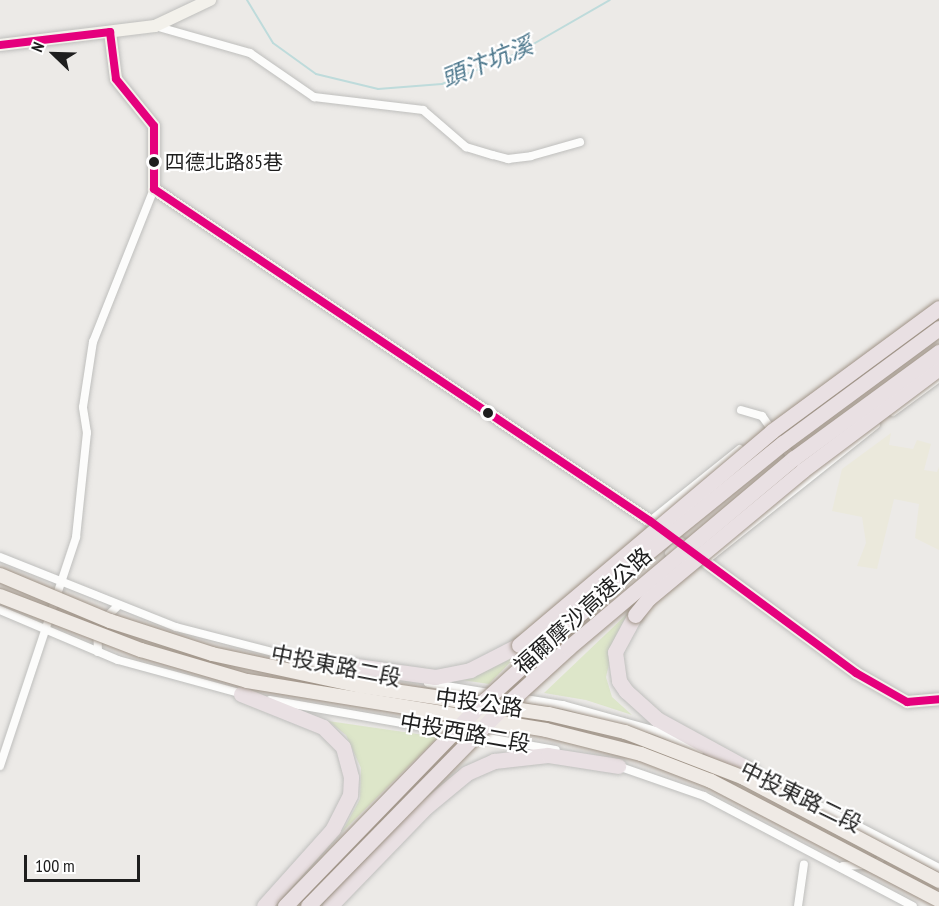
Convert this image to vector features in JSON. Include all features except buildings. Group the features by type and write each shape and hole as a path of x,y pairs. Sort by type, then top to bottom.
{"highway":[{"path":"336,669 349,665 435,677 470,670 519,645 772,430 939,308"},
{"name":"福爾摩沙高速公路","path":"285,906 484,701 642,557 783,443 939,328"},
{"name":"福爾摩沙高速公路","path":"308,906 490,720 568,648 794,458 939,352"},
{"path":"752,771 651,715 619,681 615,652 635,615 649,598 803,470 939,368"},
{"path":"241,694 312,721 343,747 351,777 350,795 333,829 264,906"},
{"path":"330,906 433,800 467,773 494,761 548,755 618,766"}],"main road":[{"name":"中投公路","path":"0,575 110,621 212,654 361,686 549,714 625,732 744,778 939,881"},
{"name":"中投公路","path":"0,596 141,650 247,681 546,730 641,754 722,786 939,900"}],"street":[{"path":"0,45 155,26 210,0"},
{"path":"155,26 250,53 314,97 423,110 466,147 493,155 508,159 531,156 580,142"},
{"path":"0,766 76,537 87,433 83,407 93,342 154,189 154,126 116,79 110,32"},
{"path":"154,189 650,521 856,673 896,698 907,702 939,699"},
{"path":"650,521 767,427 939,303"},
{"path":"706,561 808,478 939,378"},
{"path":"741,410 762,416 767,427 808,478"},
{"path":"669,553 680,542"},
{"name":"中投東路二段","path":"0,557 61,585 118,606 258,651 336,669 573,708 656,731 752,771 939,868"},
{"path":"98,652 97,626 118,606"},
{"name":"中投西路二段","path":"0,610 46,632 98,652 241,694 541,747 618,766 704,795 913,906"},
{"path":"840,866 877,864 886,854 886,839"},
{"path":"798,906 804,864"}],"shaded area":[{"path":"891,433 889,445 913,449 917,440 931,444 924,470 937,472 939,467 939,550 915,538 919,504 894,499 877,569 857,566 866,543 862,517 832,511 842,469"}],"green space":[{"path":"628,613 616,635 606,677 612,697 632,715 586,700 544,693"},
{"path":"520,652 489,684 455,679 490,668"},
{"path":"328,721 438,737 342,832 360,799 361,768 346,735"}],"waterway":[{"name":"頭汴坑溪","path":"247,0 273,43 316,74 378,89 442,84 516,54 610,0"}],"transit line":[{"path":"110,32 116,79 154,126 154,189 650,521 856,673 907,702 939,699"},
{"path":"0,45 110,32"}],"place":[{"name":"四德北路85巷","path":"154,162"}]}
